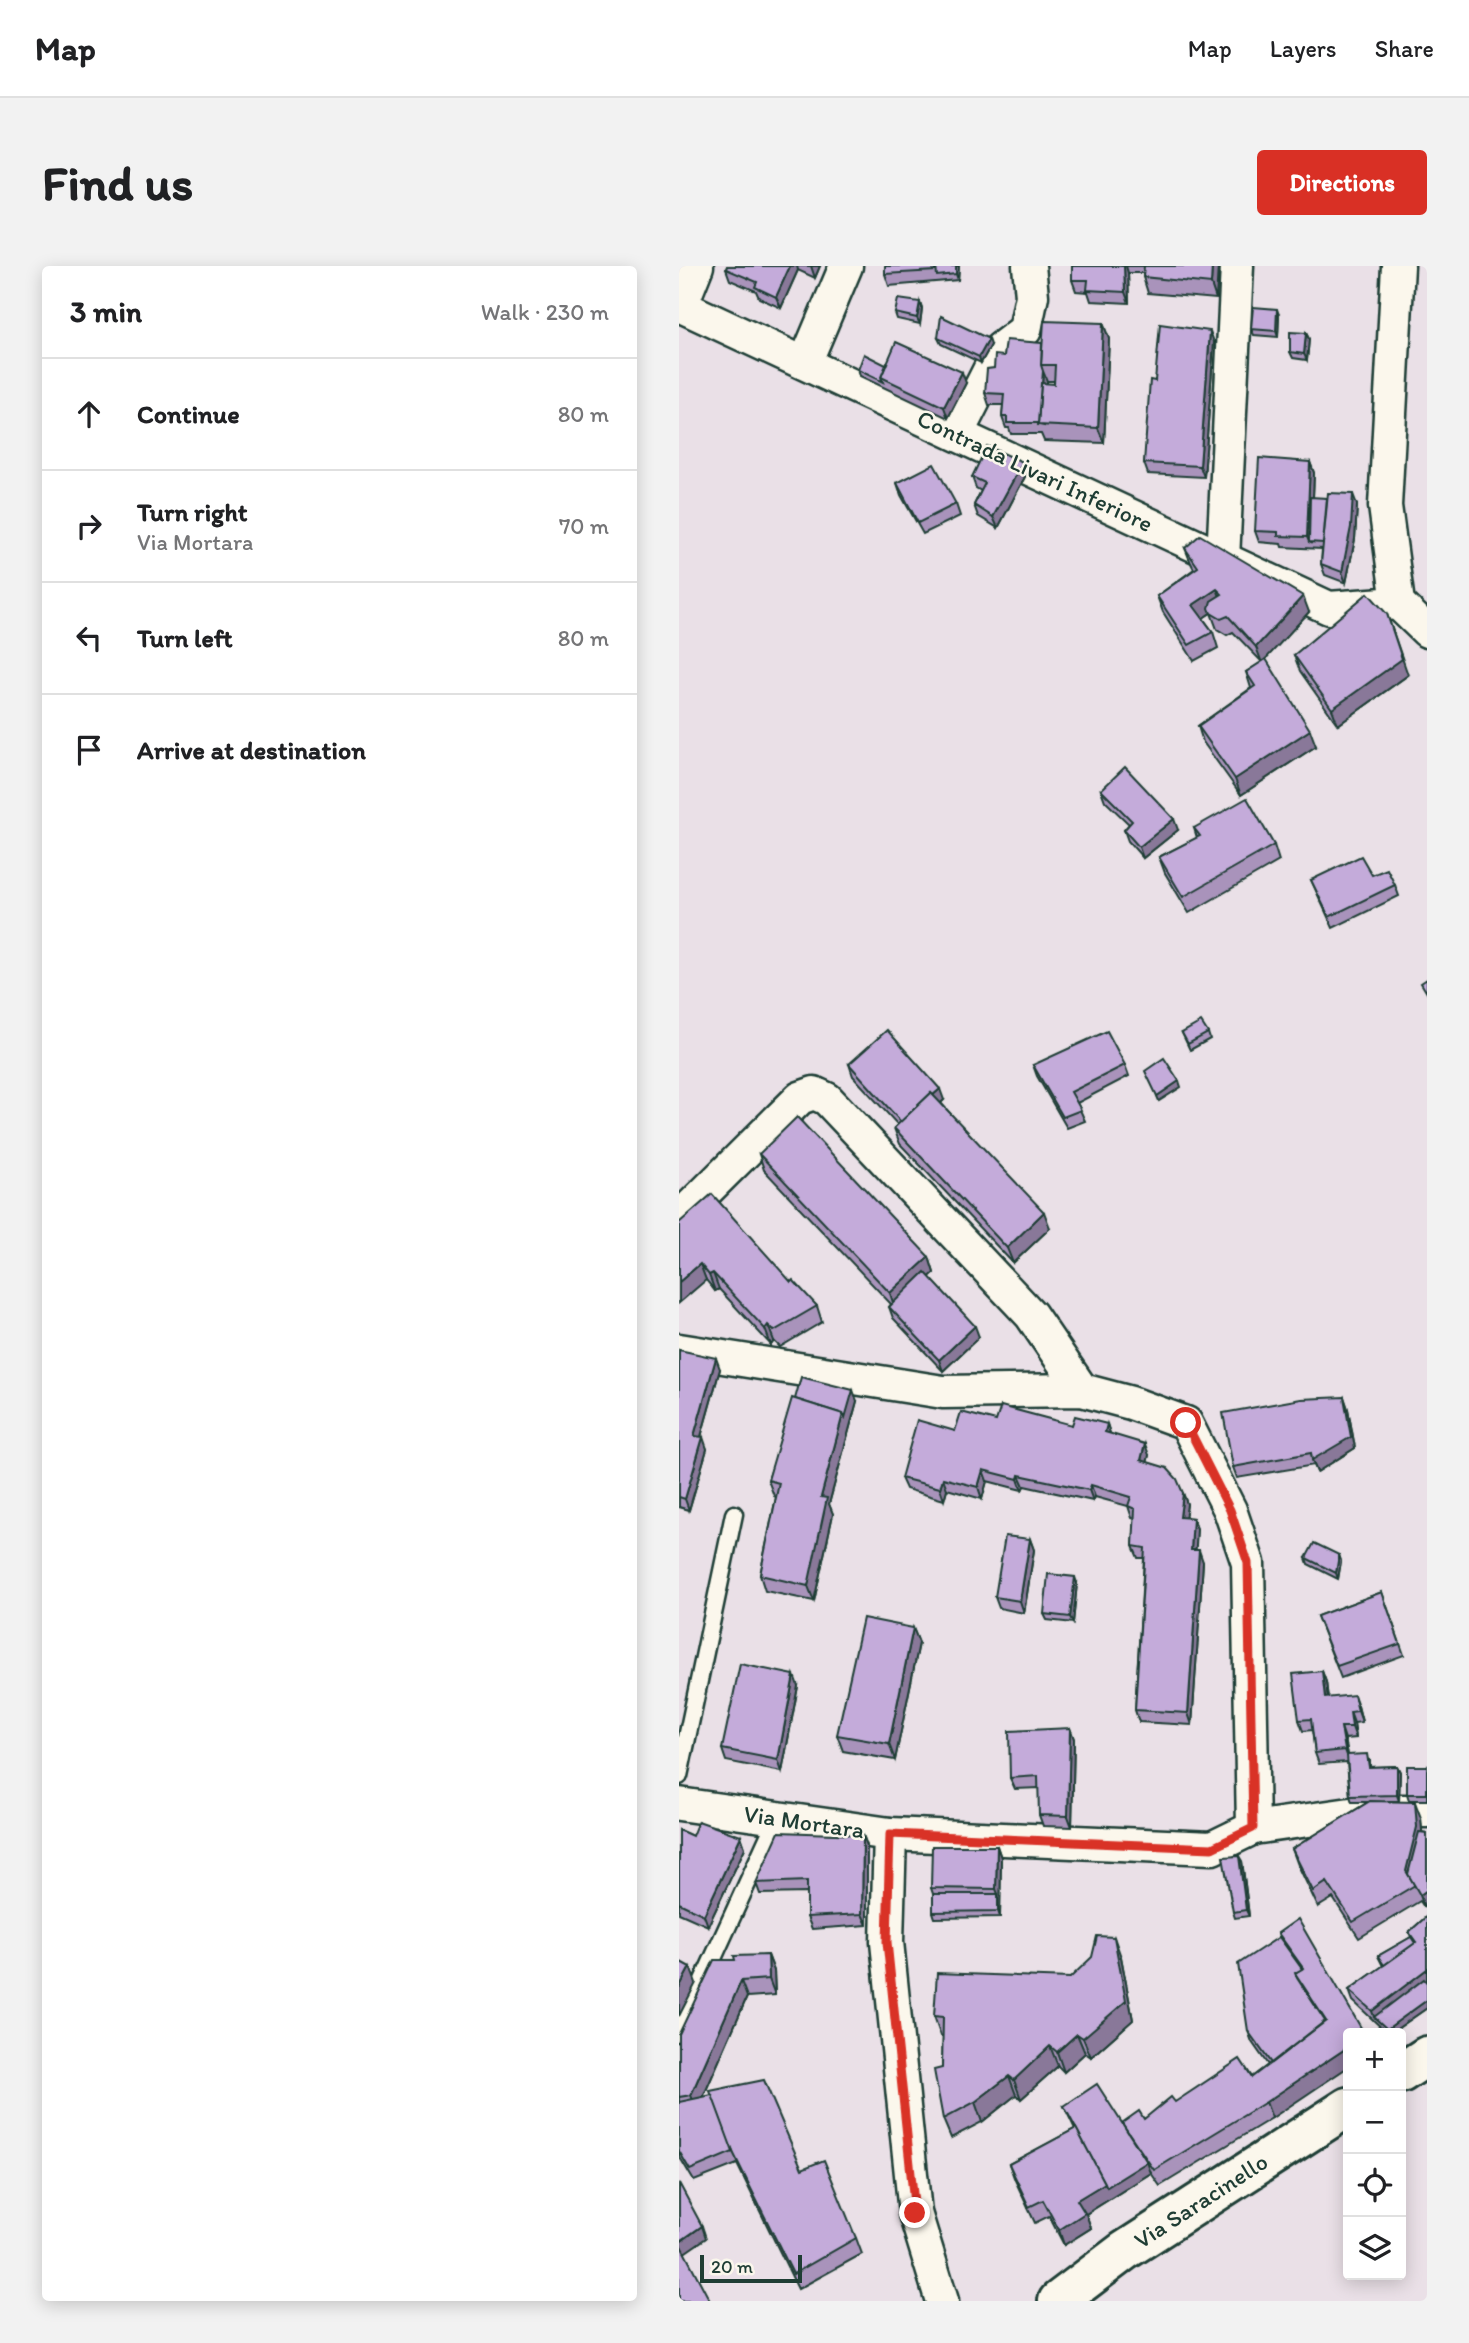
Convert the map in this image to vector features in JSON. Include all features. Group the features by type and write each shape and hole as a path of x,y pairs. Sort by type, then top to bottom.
{"main road":[{"path":"1406,2070 1427,2056"},
{"name":"Via Saracinello","path":"1058,2301 1124,2251 1343,2110"}],"street":[{"path":"680,306 697,266"},
{"path":"805,363 846,266"},
{"path":"957,434 1000,349 1025,330 1032,296 1029,266"},
{"path":"1223,559 1237,266"},
{"path":"1398,266 1385,506 1398,603 1427,631"},
{"name":"Contrada Livari Inferiore","path":"680,306 1329,608 1398,603"},
{"path":"679,1218 800,1098 814,1093 827,1099 1031,1315 1082,1390"},
{"path":"679,1350 943,1392 1082,1390 1131,1403 1186,1423 1230,1510 1248,1563 1253,1828"},
{"name":"Via Mortara","path":"679,1804 890,1834 1212,1848 1253,1828 1371,1811 1427,1811"},
{"path":"890,1834 887,1942 915,2213 942,2301"}],"lane":[{"path":"679,1776 734,1514"},
{"path":"679,2033 777,1818"}],"building":[{"path":"727,266 790,266 776,297 755,287 757,282 726,269"},
{"path":"885,266 935,266 935,271 885,274"},
{"path":"936,266 956,266 956,274 937,276"},
{"path":"1072,266 1124,266 1125,292 1087,290 1088,280 1072,280"},
{"path":"1144,266 1212,266 1211,284 1143,277"},
{"path":"898,299 920,302 917,318 895,313"},
{"path":"1253,307 1277,309 1276,331 1251,329"},
{"path":"941,316 989,339 979,357 938,338"},
{"path":"1044,321 1103,323 1098,428 1038,425 1041,383 1054,384 1055,365 1041,365"},
{"path":"1160,324 1210,331 1200,466 1144,463 1150,380 1155,381"},
{"path":"1290,332 1306,333 1304,354 1290,352"},
{"path":"1006,340 1042,343 1043,371 1038,423 1007,423 1007,417 1002,417 1004,394 985,393 987,369 994,368 995,355 1004,356"},
{"path":"896,342 962,372 944,407 881,377"},
{"path":"864,354 886,365 881,377 883,382 858,370"},
{"path":"987,446 1023,462 993,517 974,505 985,483 972,477"},
{"path":"1259,458 1310,462 1307,537 1278,536 1278,532 1255,531"},
{"path":"934,464 956,504 918,523 897,483"},
{"path":"1328,493 1353,494 1351,527 1342,572 1321,564"},
{"path":"1310,497 1327,498 1323,543 1309,542"},
{"path":"1200,535 1303,596 1256,647 1228,616 1221,619 1211,613 1211,601 1222,594 1217,589 1193,605 1213,632 1189,645 1157,596 1198,567 1185,548"},
{"path":"1368,593 1387,614 1402,659 1332,709 1294,655"},
{"path":"1266,659 1310,730 1235,779 1198,726 1255,686 1246,672"},
{"path":"1125,767 1174,819 1139,847 1124,830 1132,821 1101,790"},
{"path":"1247,798 1274,845 1183,897 1159,857 1200,836 1194,828"},
{"path":"1361,856 1372,875 1387,869 1395,885 1329,917 1311,880"},
{"path":"1427,979 1427,993 1421,983"},
{"path":"1201,1022 1208,1033 1188,1044 1182,1033"},
{"path":"887,1030 940,1089 933,1095 931,1093 901,1122 849,1064"},
{"path":"1107,1031 1125,1065 1071,1092 1081,1110 1063,1117 1033,1065"},
{"path":"1164,1058 1179,1081 1157,1096 1145,1071"},
{"path":"931,1093 1044,1212 1007,1248 894,1128"},
{"path":"797,1117 929,1257 890,1293 759,1154"},
{"path":"712,1194 791,1282 793,1280 817,1306 774,1331 768,1325 765,1329 713,1273 709,1275 700,1264 679,1282 679,1223"},
{"path":"925,1272 975,1326 939,1360 889,1307"},
{"path":"679,1350 716,1358 694,1436 703,1437 685,1499 679,1497"},
{"path":"801,1377 853,1390 845,1418 843,1414 795,1399"},
{"path":"1344,1397 1351,1437 1312,1460 1311,1453 1233,1467 1223,1413 1301,1399"},
{"path":"792,1398 843,1414 821,1497 827,1498 808,1586 760,1575 779,1483 768,1480"},
{"path":"1001,1406 1072,1425 1075,1416 1107,1424 1105,1432 1145,1444 1141,1460 1167,1468 1177,1479 1183,1493 1180,1517 1193,1518 1191,1550 1199,1550 1188,1713 1135,1710 1145,1548 1133,1546 1135,1509 1128,1506 1131,1497 1091,1485 1089,1490 1019,1475 1018,1479 983,1470 978,1487 943,1478 940,1488 901,1478 917,1420 955,1431 961,1412 996,1421"},
{"path":"1005,1536 1030,1539 1020,1601 995,1597"},
{"path":"1314,1543 1339,1555 1336,1573 1306,1558"},
{"path":"1048,1574 1075,1577 1070,1617 1044,1614"},
{"path":"1382,1592 1400,1644 1337,1666 1317,1616"},
{"path":"863,1618 913,1628 889,1744 837,1735"},
{"path":"740,1664 794,1675 778,1760 722,1749"},
{"path":"1322,1671 1325,1698 1354,1695 1358,1711 1350,1712 1352,1727 1341,1727 1345,1750 1315,1753 1311,1719 1299,1720 1293,1674"},
{"path":"1070,1728 1068,1816 1039,1815 1038,1776 1010,1778 1009,1731"},
{"path":"1367,1754 1369,1767 1397,1766 1397,1795 1350,1796 1347,1755"},
{"path":"1407,1766 1427,1766 1427,1794 1407,1794"},
{"path":"1370,1801 1415,1802 1417,1827 1406,1871 1415,1885 1353,1922 1327,1882 1313,1891 1292,1849"},
{"path":"698,1821 741,1836 704,1915 679,1903 679,1830 692,1836"},
{"path":"779,1832 863,1835 862,1914 807,1917 807,1881 756,1883"},
{"path":"1419,1832 1427,1833 1427,1890 1420,1895 1408,1874"},
{"path":"932,1846 997,1846 996,1889 931,1888"},
{"path":"1239,1856 1246,1910 1233,1912 1223,1857"},
{"path":"933,1894 998,1894 998,1911 933,1912"},
{"path":"1427,1916 1427,1969 1372,2011 1349,1990 1416,1942 1409,1932"},
{"path":"1298,1919 1361,2028 1343,2028 1343,2050 1266,2102 1154,2170 1122,2123 1139,2111 1144,2119 1171,2097 1175,2102 1240,2059 1252,2077 1326,2021 1295,1973 1303,1968 1278,1933"},
{"path":"1097,1936 1114,1937 1126,2001 1083,2038 1077,2034 1057,2052 1050,2046 1014,2080 1009,2076 975,2102 943,2119 934,2070 942,2068 943,2017 934,2016 937,1973 1070,1978 1092,1957"},
{"path":"1279,1937 1302,1969 1295,1973 1297,1978 1325,2021 1271,2063 1248,2031 1238,1964"},
{"path":"1411,1937 1415,1943 1384,1965 1378,1956"},
{"path":"768,1955 769,1979 741,1981 691,2095 679,2097 679,2034 714,1960 735,1960 734,1956"},
{"path":"679,1961 690,1967 679,1988"},
{"path":"1424,1979 1427,1983 1427,2000 1388,2028 1374,2017"},
{"path":"764,2080 802,2169 824,2160 856,2238 793,2274 731,2148 710,2091"},
{"path":"1097,2084 1147,2162 1107,2187 1064,2106"},
{"path":"712,2095 733,2152 690,2170 679,2151 679,2102"},
{"path":"1076,2128 1105,2183 1077,2200 1085,2213 1059,2230 1043,2200 1029,2207 1009,2164"},
{"path":"679,2183 702,2226 679,2242"},
{"path":"679,2242 710,2301 679,2301"}],"route":[{"path":"915,2213 887,1942 890,1834 1212,1848 1253,1828 1248,1563 1230,1510 1186,1423"}]}
